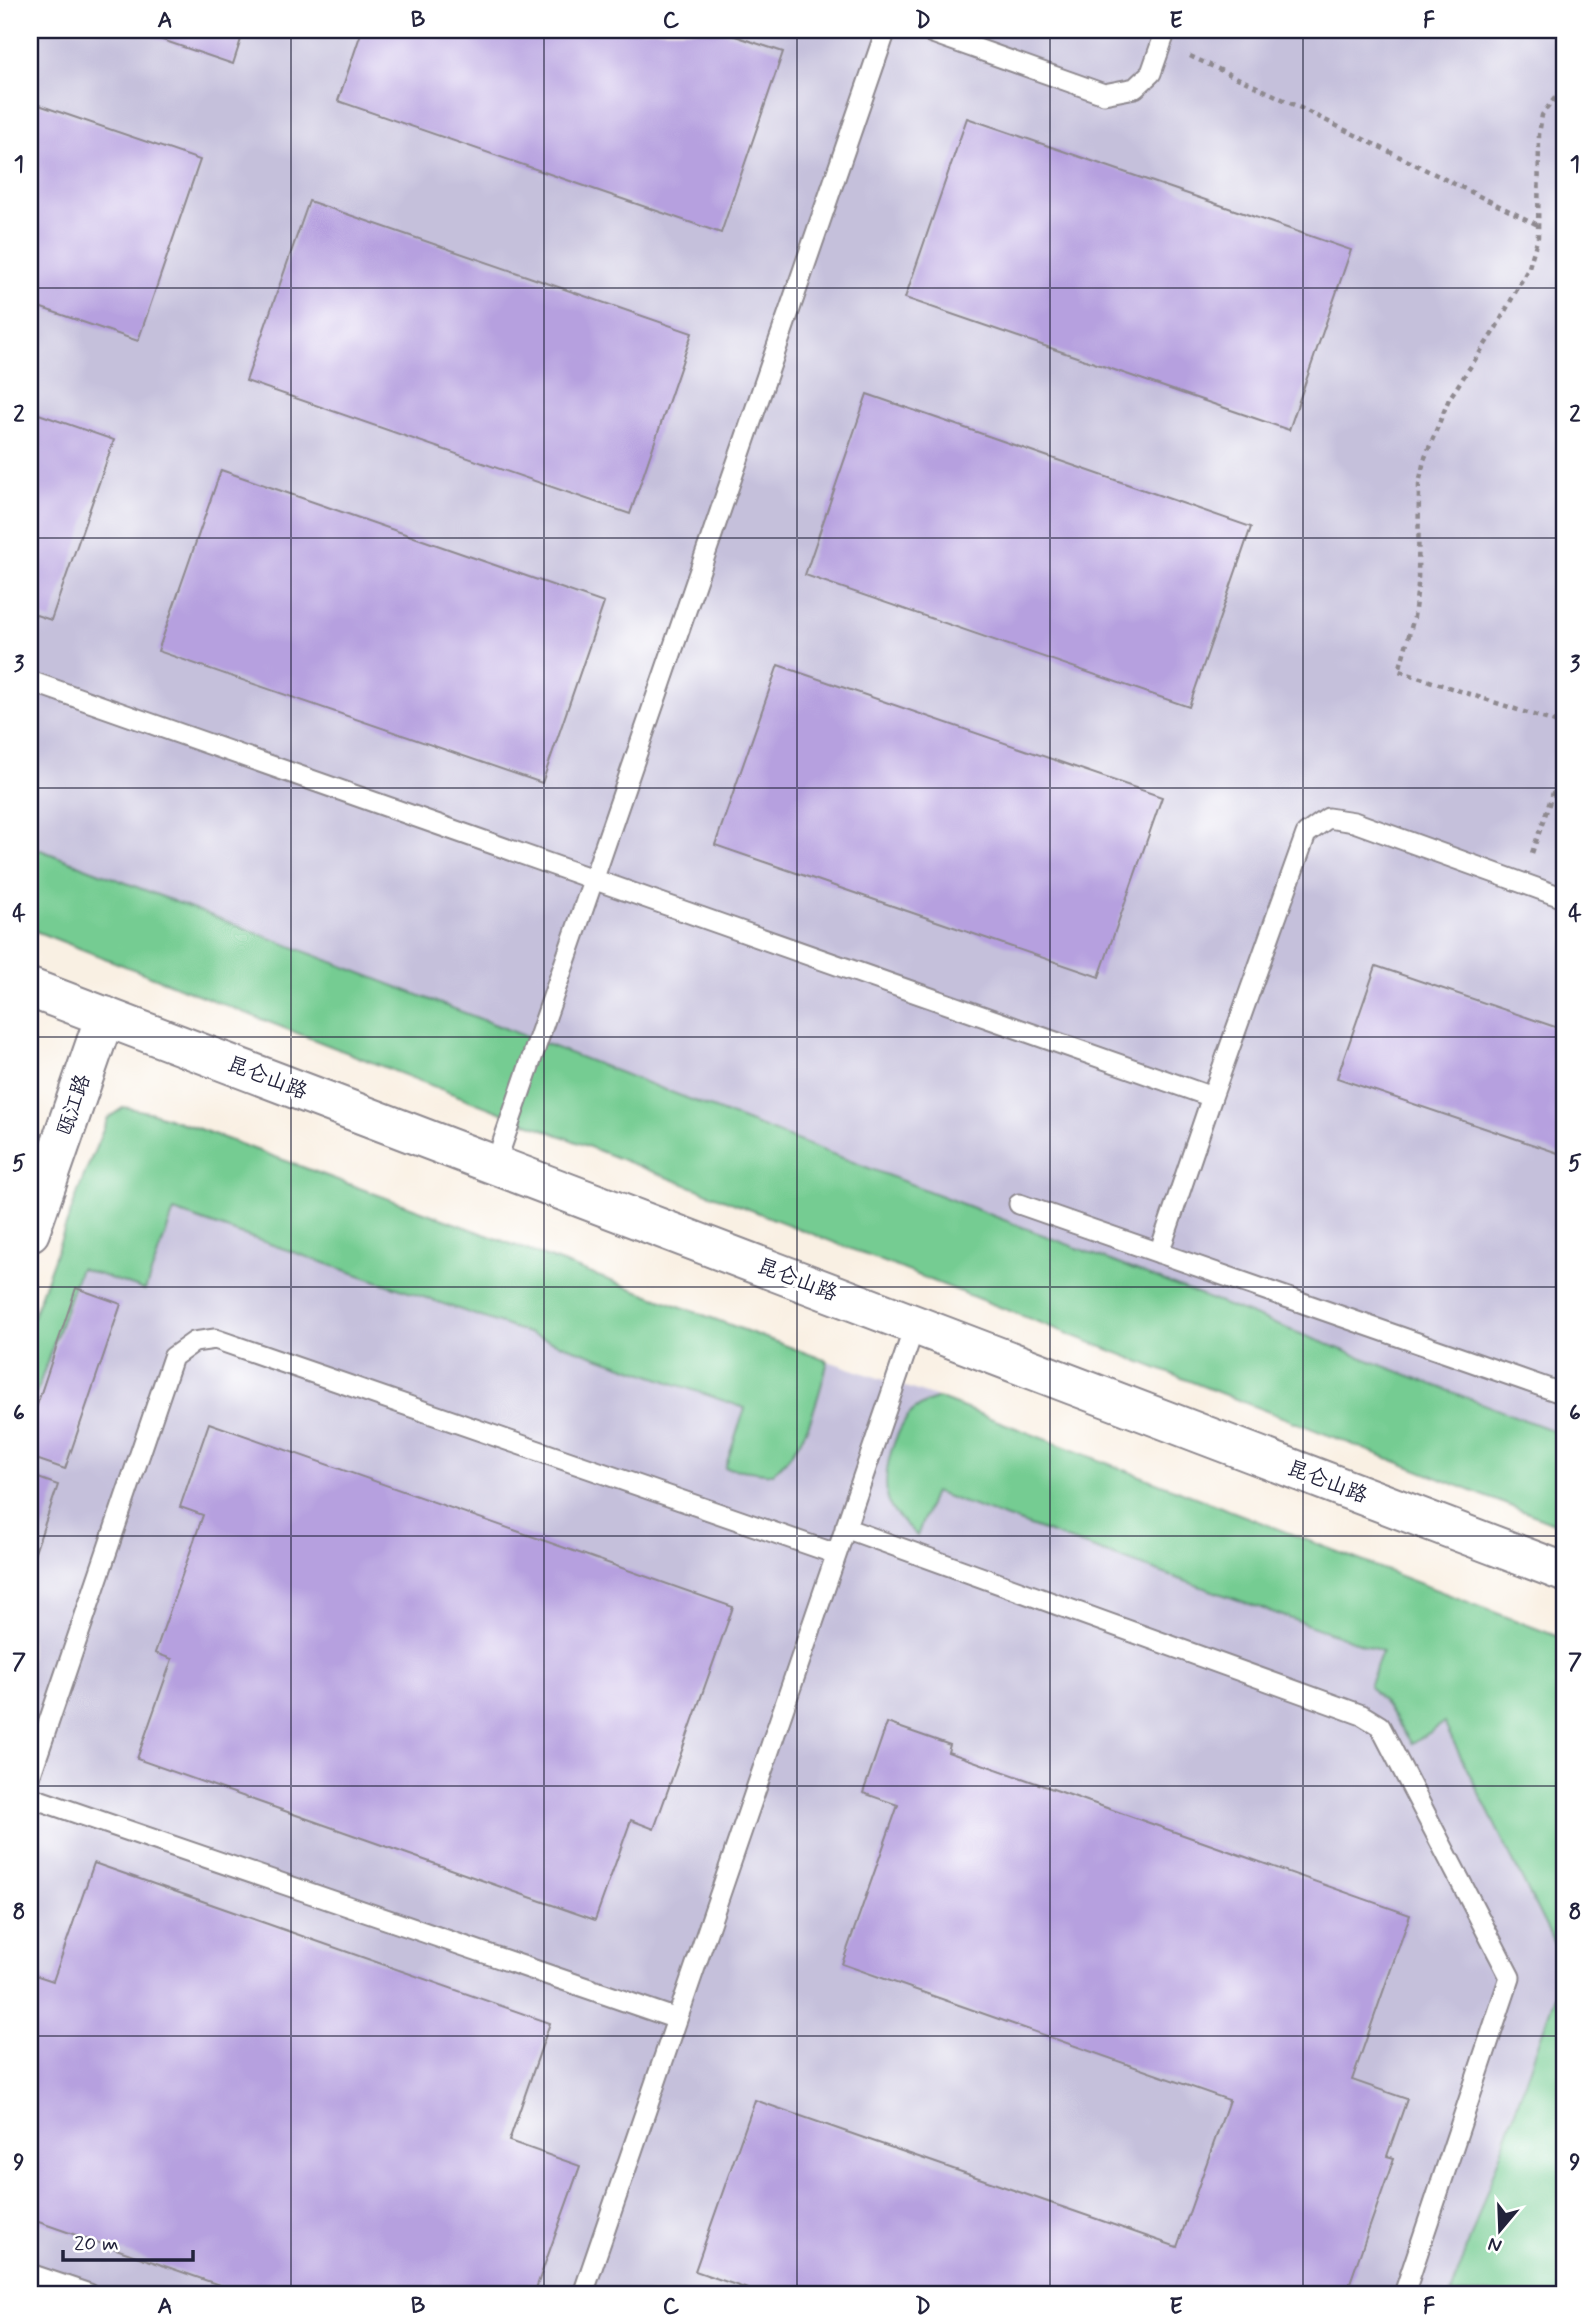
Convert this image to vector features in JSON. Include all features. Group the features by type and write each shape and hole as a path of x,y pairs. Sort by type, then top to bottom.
{"street":[{"name":"昆仑山路","path":"30,988 1564,1572"},
{"name":"瓯江路","path":"30,1232 105,1016"}],"lane":[{"path":"495,1165 886,30"},
{"path":"925,30 1104,94 1135,88 1151,73 1164,36"},
{"path":"30,681 1212,1097"},
{"path":"1159,1253 1306,834 1328,818 1354,822 1564,898"},
{"path":"1018,1204 1564,1394"},
{"path":"583,2294 915,1325"},
{"path":"30,1777 173,1357 194,1342 215,1339 836,1554"},
{"path":"845,1528 1362,1715 1380,1726 1510,1977 1404,2294"},
{"path":"30,1797 677,2020"},
{"path":"30,2274 89,2294"}],"path":[{"path":"1164,36 1270,93 1538,225"},
{"path":"1564,93 1554,99 1542,115 1539,135 1538,225 1529,267 1496,328 1449,399 1424,460 1419,484 1418,585 1414,617 1399,671 1564,725"},
{"path":"1522,883 1564,761"}],"shaded area":[{"path":"30,30 1564,30 1564,1435 30,846"},
{"path":"124,1107 153,1113 194,1127 828,1361 938,1398 1564,1639 1564,2294 30,2294 30,1325 83,1178 108,1118"}],"green space":[{"path":"30,846 1564,1435 1564,1527 30,929"},
{"path":"124,1107 153,1113 194,1127 828,1361 803,1436 785,1462 772,1474 725,1468 745,1408 174,1211 145,1290 80,1268 30,1411 30,1325 83,1178 108,1118"},
{"path":"938,1398 1564,1639 1564,2294 1451,2294 1556,1993 1558,1951 1444,1723 1412,1744 1388,1708 1369,1686 1382,1651 934,1492 917,1536 891,1508 886,1486 888,1462 891,1450 909,1415"}],"building":[{"path":"133,30 244,30 233,64"},
{"path":"362,30 717,30 783,52 721,233 338,101"},
{"path":"30,102 200,160 138,341 30,304"},
{"path":"967,118 1351,250 1289,430 905,298"},
{"path":"309,201 692,333 630,514 246,381"},
{"path":"867,394 1251,527 1189,707 805,575"},
{"path":"30,411 114,440 51,620 30,613"},
{"path":"221,470 604,603 542,783 158,651"},
{"path":"778,665 1162,797 1099,977 715,845"},
{"path":"1376,966 1564,1030 1564,1155 1337,1078"},
{"path":"76,1288 121,1304 65,1469 30,1457 30,1426"},
{"path":"209,1423 733,1607 654,1829 631,1820 595,1920 137,1759 172,1659 155,1653 203,1515 180,1507"},
{"path":"30,1475 58,1485 30,1567"},
{"path":"887,1723 950,1745 948,1752 1410,1915 1352,2080 1407,2099 1387,2156 1394,2158 1346,2294 762,2294 695,2271 755,2100 1177,2247 1229,2100 842,1964 898,1805 863,1793"},
{"path":"94,1863 550,2023 509,2141 580,2166 534,2294 245,2294 30,2219 30,1981 32,1974 53,1981"}]}
